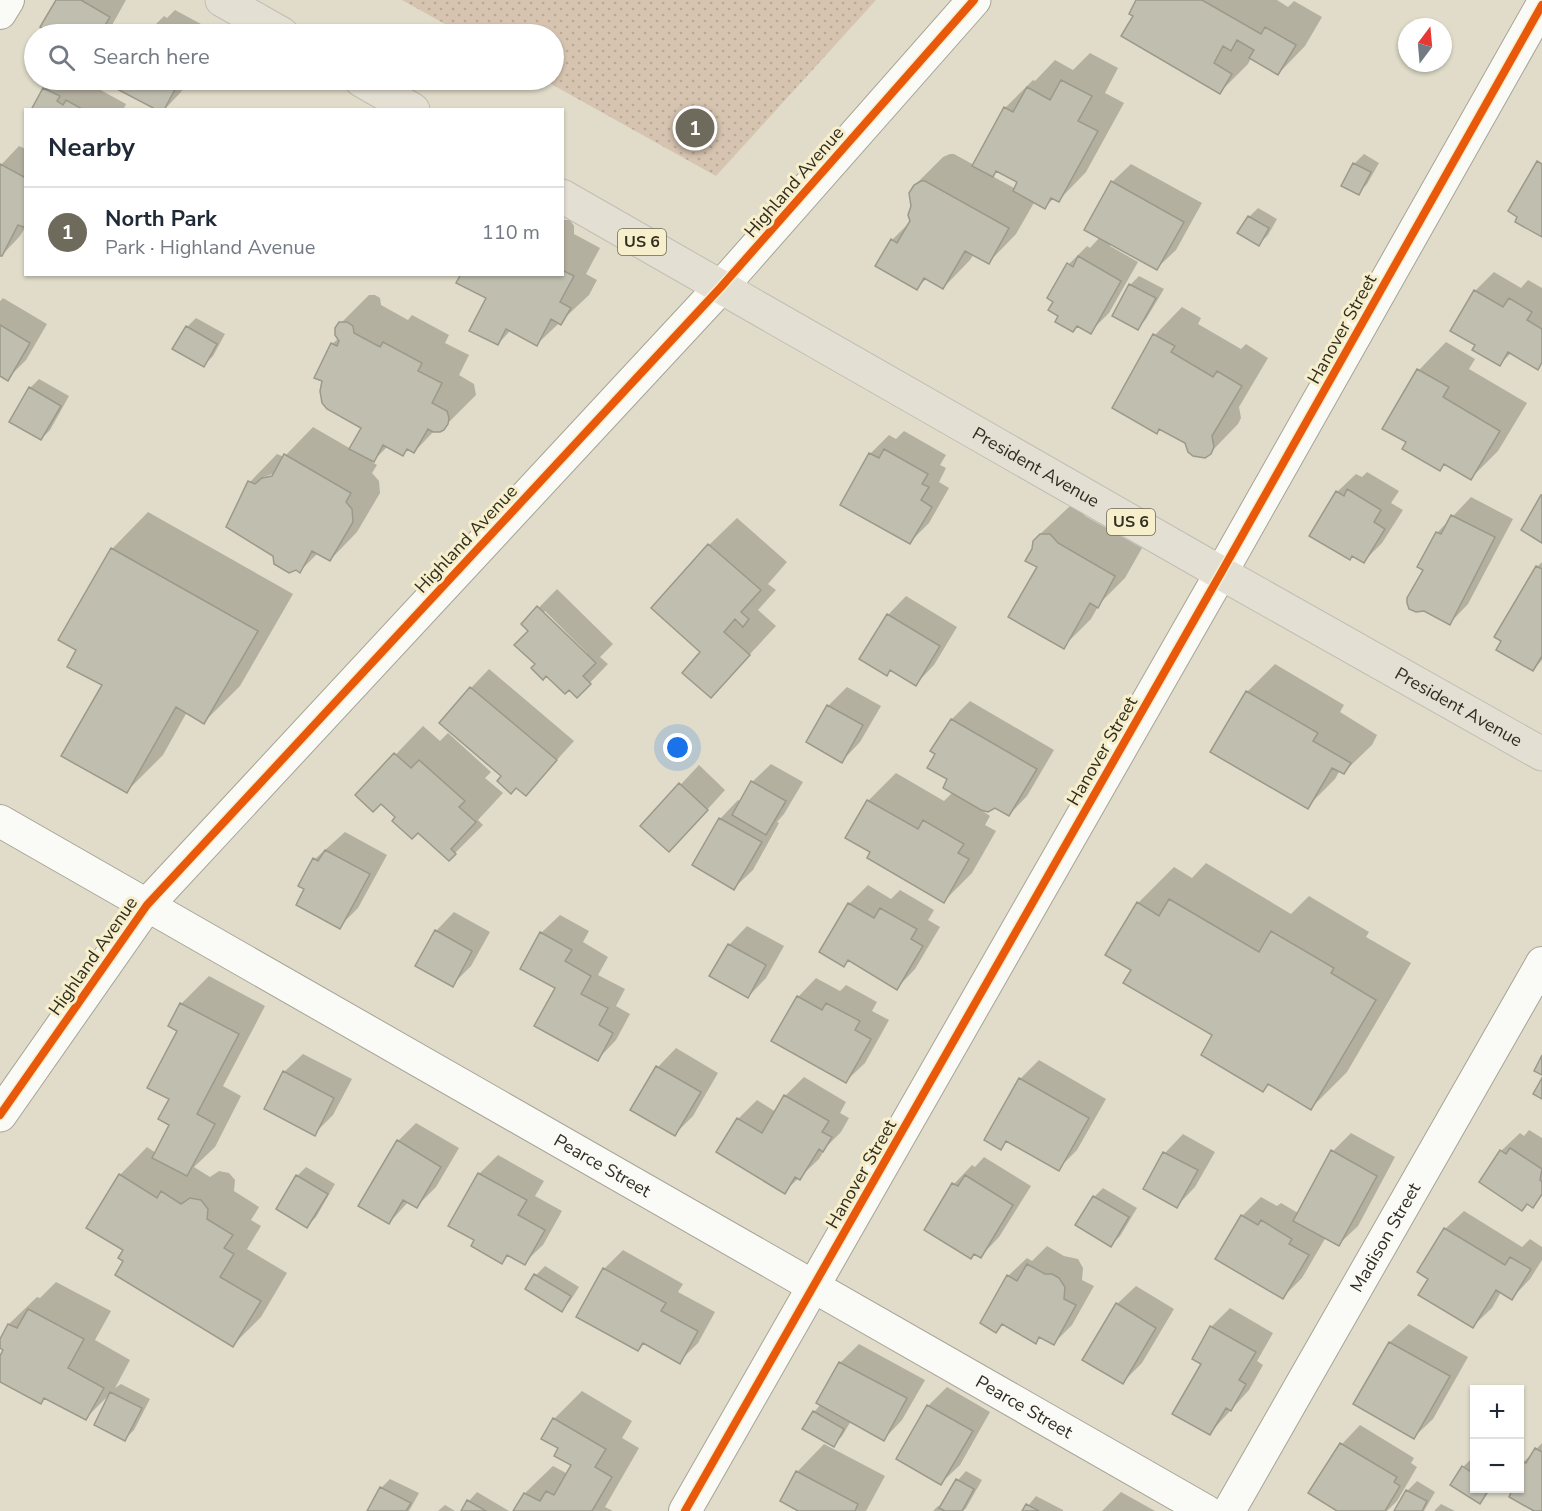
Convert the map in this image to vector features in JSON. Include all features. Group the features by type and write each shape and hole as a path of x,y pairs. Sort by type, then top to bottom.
{"main road":[{"path":"222,0 264,24"},
{"path":"378,90 410,108"},
{"name":"President Avenue","path":"564,197 1542,754"}],"street":[{"path":"0,14 8,0"},
{"name":"Highland Avenue","path":"0,1115 147,905 721,287 974,0"},
{"name":"Hanover Street","path":"684,1511 1221,573 1542,5"},
{"name":"Pearce Street","path":"0,821 1206,1511"},
{"name":"Madison Street","path":"1229,1511 1542,963"}],"shaded area":[{"path":"402,0 876,0 716,176 562,90 564,90 564,24 445,24"}],"building":[{"path":"56,0 81,0 110,17 106,24 42,24"},
{"path":"1136,0 1202,0 1261,34 1265,27 1296,45 1278,75 1249,58 1254,50 1237,40 1231,51 1223,46 1214,63 1232,74 1220,94 1121,36 1133,16 1129,14"},
{"path":"1061,80 1092,96 1078,121 1098,131 1059,202 1051,198 1045,209 1013,191 1017,182 996,171 993,177 972,166 1004,107 1013,112 1027,87 1050,100"},
{"path":"42,90 47,90 60,96 57,101 63,105 66,100 80,108 32,108"},
{"path":"119,90 175,90 165,108 153,108"},
{"path":"1537,161 1542,164 1542,237 1515,222 1517,217 1508,211"},
{"path":"1353,163 1371,172 1359,195 1341,186"},
{"path":"0,164 24,177 24,227 18,225 0,256"},
{"path":"925,181 1009,228 989,264 965,251 943,289 924,278 917,290 875,266 891,239 897,243 910,221 909,193 914,185"},
{"path":"1111,181 1184,222 1157,270 1084,230"},
{"path":"1248,216 1269,228 1259,246 1237,233"},
{"path":"1078,256 1121,281 1091,334 1077,326 1073,332 1055,322 1058,316 1048,310 1053,302 1047,298 1067,263 1073,267"},
{"path":"564,271 574,276 560,302 571,308 561,325 551,319 537,346 506,329 498,345 469,331 486,298 456,283 460,276 564,276"},
{"path":"1129,284 1156,298 1138,330 1112,316"},
{"path":"1474,290 1503,307 1509,298 1532,312 1527,320 1542,329 1542,362 1538,370 1508,352 1500,366 1472,350 1475,345 1450,331"},
{"path":"339,322 347,322 353,326 354,333 380,347 383,342 422,363 418,371 442,383 432,403 447,411 448,424 440,432 428,429 414,453 407,449 403,456 383,445 374,462 349,449 361,428 327,409 322,403 320,391 322,381 314,378 331,343 337,346 339,341 335,335 335,328"},
{"path":"0,325 30,343 8,381 0,376"},
{"path":"186,326 217,344 204,367 172,349"},
{"path":"1153,334 1175,346 1171,352 1213,377 1217,371 1242,386 1212,436 1214,447 1211,454 1205,458 1193,456 1188,452 1185,443 1159,429 1157,434 1112,408"},
{"path":"1417,369 1449,387 1443,397 1500,431 1471,480 1444,464 1440,471 1402,449 1406,442 1382,429"},
{"path":"29,387 61,406 41,440 9,422"},
{"path":"884,449 928,474 922,484 929,487 921,500 932,507 910,544 840,505 869,453 879,458"},
{"path":"284,454 351,493 346,502 352,509 353,522 330,561 312,551 300,573 296,570 289,573 274,564 273,556 226,527 248,481 255,484 262,478 272,476"},
{"path":"1347,489 1381,510 1374,522 1385,529 1364,563 1352,556 1350,560 1309,536 1336,491 1344,496"},
{"path":"1542,495 1542,543 1521,530"},
{"path":"1451,515 1495,537 1450,625 1424,611 1416,612 1409,609 1407,598 1423,570 1417,567 1436,532 1441,534"},
{"path":"1040,534 1050,534 1058,543 1115,576 1098,608 1090,603 1064,649 1008,617 1037,567 1025,561 1032,549 1033,541"},
{"path":"708,544 761,590 741,612 749,619 743,627 735,619 724,632 750,655 711,698 682,673 700,652 651,608"},
{"path":"111,548 258,631 204,724 176,707 127,793 61,756 102,685 67,667 76,650 58,640"},
{"path":"1536,566 1542,569 1542,656 1533,671 1496,650 1501,641 1494,637"},
{"path":"537,606 596,663 583,676 591,684 577,698 569,690 565,694 546,676 543,680 531,668 535,664 514,645 528,631 521,624"},
{"path":"887,614 940,646 916,686 890,670 887,676 859,659"},
{"path":"470,687 557,760 526,796 516,788 511,794 497,781 501,776 439,723"},
{"path":"1246,691 1318,733 1313,741 1351,763 1344,774 1332,768 1308,809 1210,752"},
{"path":"827,705 863,725 842,763 806,742"},
{"path":"951,719 1037,769 1009,816 995,808 988,812 981,810 943,788 947,779 927,768 935,754 930,751"},
{"path":"394,753 411,768 419,760 465,801 459,807 476,822 451,849 456,854 449,861 418,833 412,839 392,821 395,817 381,804 373,812 355,795"},
{"path":"751,781 786,801 766,835 732,815"},
{"path":"679,783 708,810 669,852 640,826"},
{"path":"867,800 918,829 923,820 964,844 958,853 969,859 944,903 867,858 870,852 845,838"},
{"path":"719,818 762,842 734,890 692,865"},
{"path":"325,850 370,874 340,929 296,905 304,889 298,886 313,858 318,861"},
{"path":"1169,899 1259,952 1271,931 1334,968 1331,973 1376,1000 1311,1110 1268,1084 1263,1092 1201,1055 1212,1035 1123,983 1131,970 1105,955 1137,902 1159,916"},
{"path":"848,903 874,918 880,908 917,929 911,939 923,946 897,990 848,960 844,967 819,952"},
{"path":"435,930 472,951 453,987 415,966"},
{"path":"540,932 572,950 565,961 591,976 581,994 608,1008 599,1025 613,1033 598,1061 534,1026 555,988 520,969"},
{"path":"728,944 766,965 748,998 709,976"},
{"path":"797,996 822,1010 826,1003 860,1021 855,1030 871,1039 846,1083 771,1041"},
{"path":"180,1003 239,1034 197,1114 215,1124 187,1176 152,1158 169,1125 158,1119 169,1099 147,1088 177,1031 168,1026"},
{"path":"1542,1055 1542,1075 1534,1071"},
{"path":"656,1066 701,1092 675,1136 630,1110"},
{"path":"283,1071 334,1098 315,1136 264,1109"},
{"path":"1019,1078 1089,1118 1059,1171 1006,1141 1001,1150 984,1140"},
{"path":"1542,1078 1542,1099 1533,1094"},
{"path":"784,1095 829,1121 822,1132 832,1137 823,1152 819,1149 800,1180 795,1177 785,1194 716,1152 737,1118 762,1133"},
{"path":"397,1140 441,1167 417,1208 403,1200 389,1224 358,1206"},
{"path":"1510,1148 1542,1169 1540,1180 1542,1194 1533,1208 1527,1204 1522,1211 1479,1182 1500,1150 1506,1154"},
{"path":"1331,1150 1377,1176 1339,1246 1293,1221"},
{"path":"1163,1152 1198,1170 1177,1208 1143,1189"},
{"path":"478,1173 527,1200 518,1215 545,1230 525,1265 507,1255 502,1264 471,1246 474,1240 448,1226"},
{"path":"119,1174 157,1198 161,1191 181,1204 190,1198 201,1200 208,1209 207,1219 233,1235 224,1248 234,1254 220,1277 261,1301 233,1347 115,1275 123,1261 118,1258 123,1250 86,1228"},
{"path":"296,1175 328,1194 307,1228 276,1209"},
{"path":"965,1175 1013,1205 981,1258 974,1254 971,1259 924,1230 952,1183 958,1186"},
{"path":"1093,1196 1129,1217 1111,1247 1075,1225"},
{"path":"1241,1215 1258,1225 1261,1220 1292,1239 1289,1244 1309,1255 1283,1299 1215,1259"},
{"path":"1444,1228 1505,1265 1510,1257 1531,1269 1512,1300 1496,1290 1473,1328 1418,1295 1428,1279 1417,1272"},
{"path":"1027,1264 1045,1274 1052,1274 1059,1278 1065,1287 1064,1299 1076,1305 1054,1345 1039,1337 1036,1344 1002,1324 996,1333 980,1323 1007,1275 1017,1281"},
{"path":"603,1268 666,1303 661,1311 698,1331 680,1364 643,1343 638,1351 576,1317"},
{"path":"534,1274 571,1296 562,1312 525,1289"},
{"path":"1116,1303 1156,1328 1123,1384 1082,1360"},
{"path":"28,1309 84,1339 68,1368 104,1388 86,1420 44,1398 41,1404 0,1382 0,1356 3,1350 0,1348 0,1339 8,1324 17,1328"},
{"path":"1210,1326 1256,1352 1239,1380 1246,1384 1231,1411 1226,1408 1210,1435 1172,1414 1201,1364 1192,1359"},
{"path":"1389,1342 1450,1376 1414,1439 1353,1404"},
{"path":"839,1362 907,1398 884,1441 816,1403"},
{"path":"110,1392 142,1408 125,1441 94,1425"},
{"path":"927,1405 973,1431 941,1485 896,1459"},
{"path":"813,1411 844,1429 834,1447 802,1429"},
{"path":"553,1418 606,1449 595,1467 612,1477 592,1511 513,1511 524,1493 540,1501 546,1491 554,1495 571,1465 554,1456 558,1448 541,1439"},
{"path":"1340,1443 1397,1477 1394,1482 1400,1486 1385,1511 1337,1511 1308,1493"},
{"path":"1535,1448 1542,1452 1542,1511 1534,1511 1509,1497 1511,1493 1524,1493 1524,1462 1526,1463"},
{"path":"1462,1466 1470,1471 1470,1493 1487,1493 1480,1504 1450,1485"},
{"path":"796,1471 858,1504 855,1511 798,1511 780,1501"},
{"path":"956,1479 974,1489 962,1511 945,1511 939,1508"},
{"path":"380,1487 411,1503 406,1511 367,1511"},
{"path":"1406,1490 1427,1501 1422,1511 1394,1511"},
{"path":"467,1500 486,1511 461,1511"},
{"path":"1026,1504 1039,1511 1022,1511"}],"cycle path":[{"path":"0,1115 147,905 721,287 974,0"},
{"path":"685,1511 1221,573 1542,5"}],"place":[{"name":"North Park","path":"695,128"}]}
